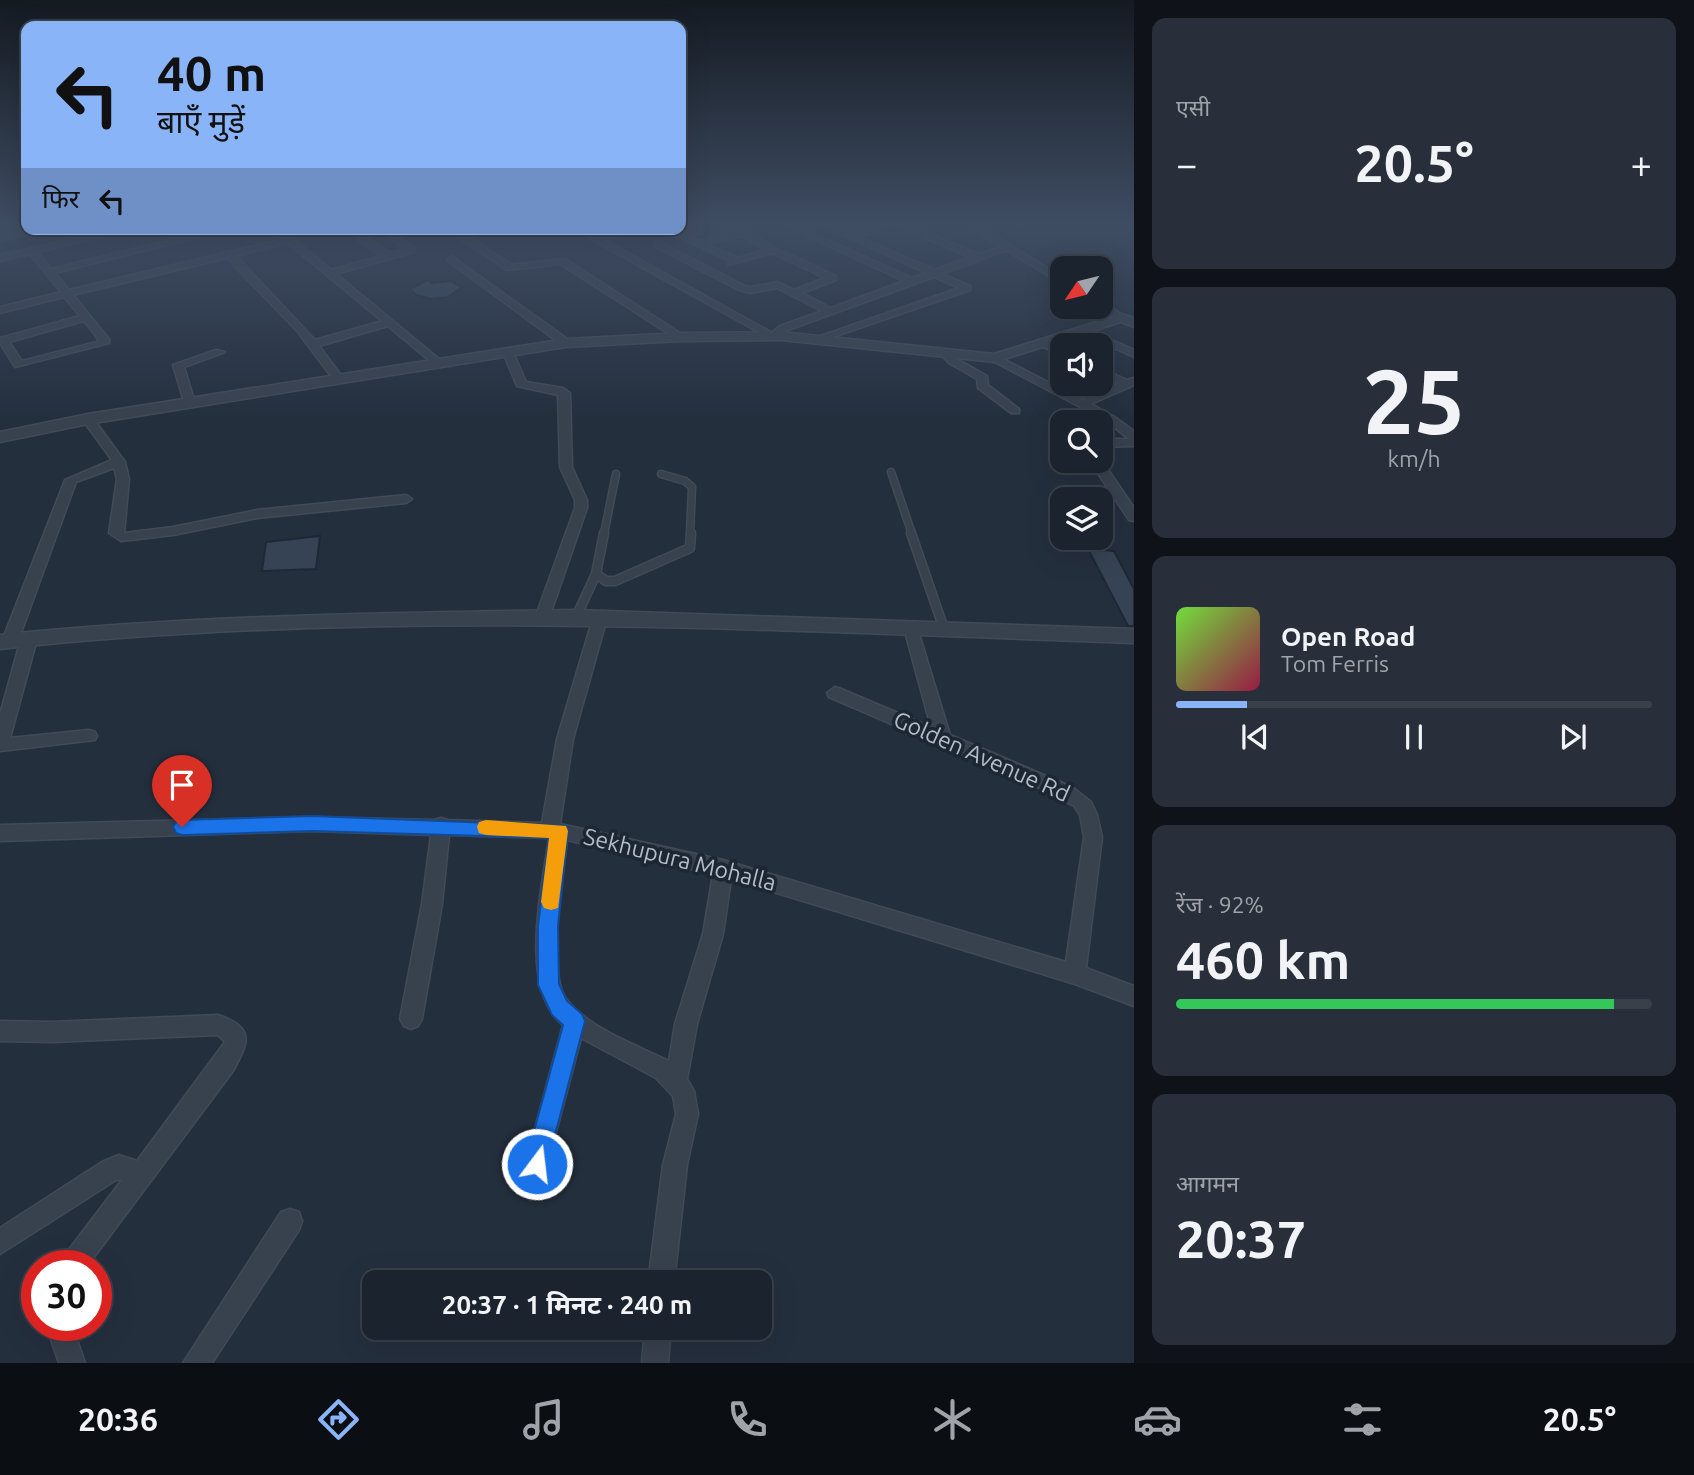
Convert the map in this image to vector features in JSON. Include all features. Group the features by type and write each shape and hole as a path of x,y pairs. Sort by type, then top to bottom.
{"street":[{"path":"63,290 85,318 104,343 22,366 2,342 7,338 85,318"},
{"path":"0,310 84,290"},
{"path":"263,290 314,344 338,379"},
{"path":"350,290 440,363"},
{"path":"493,290 566,343"},
{"path":"607,290 681,337"},
{"path":"689,290 776,336"},
{"path":"788,290 830,312"},
{"path":"794,292 801,290"},
{"path":"776,336 784,328 892,290"},
{"path":"820,338 962,290"},
{"path":"0,437 88,419 566,343 681,337 776,336 820,338 995,358 1082,330 1128,320"},
{"path":"314,344 390,323"},
{"path":"1082,330 1134,354"},
{"path":"1043,343 1050,346"},
{"path":"189,403 178,365 220,352"},
{"path":"508,352 521,384 564,393 566,467 580,500 581,508 542,618"},
{"path":"946,354 983,378 982,386 1015,411"},
{"path":"995,358 1117,423 1134,440"},
{"path":"1113,375 1131,382"},
{"path":"1082,404 1131,382"},
{"path":"88,419 119,462 123,479 116,533 121,537 173,531 257,514 406,499"},
{"path":"1113,442 1134,440"},
{"path":"89,736 0,744 13,641 71,480 119,462"},
{"path":"1104,473 1134,517"},
{"path":"13,641 349,620 576,617 1134,636"},
{"path":"600,618 565,739 548,926 548,985 559,1008 575,1021 664,1070 676,1081 686,1098 687,1114 675,1166 662,1270"},
{"path":"911,628 942,737"},
{"name":"Golden Avenue Rd","path":"835,693 1075,796 1086,805 1091,816 1093,837 1075,974"},
{"name":"Sekhupura Mohalla","path":"0,833 312,824 441,825 555,830 723,868 1075,974 1134,996"},
{"path":"411,1019 432,904 441,825"},
{"path":"676,1081 686,1024 713,934 723,868"},
{"path":"531,1188 575,1021"},
{"path":"0,1031 52,1032 218,1025 234,1033 236,1044 225,1063 84,1250"},
{"path":"0,1242 110,1170 119,1167 142,1174"},
{"path":"196,1363 290,1221"},
{"path":"655,1363 657,1340"},
{"path":"64,1341 72,1363"}],"lane":[{"path":"891,472 944,629"},
{"path":"576,617 596,574 616,474"},
{"path":"596,574 606,581 615,581 690,548 692,487 685,481 660,474"}],"building":[{"path":"410,290 458,290 448,297 431,299"},
{"path":"320,536 316,569 262,571 266,542"},
{"path":"1089,550 1114,551 1134,589 1134,626 1128,626"}],"slow traffic":[{"path":"486,827 559,831 551,902"}],"route":[{"path":"182,827 441,825 559,831 548,926 548,985 559,1008 575,1021 537,1164"}]}
